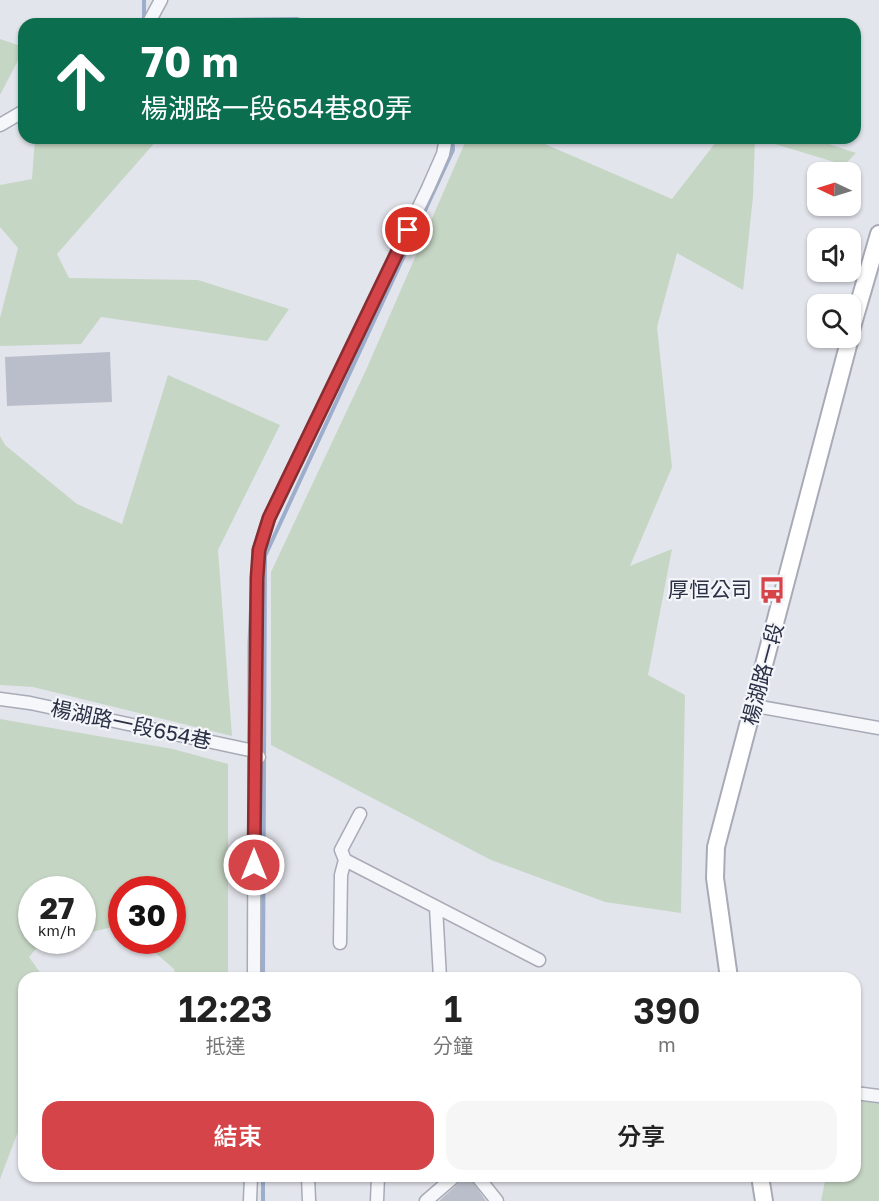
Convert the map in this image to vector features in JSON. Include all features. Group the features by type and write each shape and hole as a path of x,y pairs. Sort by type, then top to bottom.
{"street":[{"path":"151,18 161,0"},
{"path":"0,125 18,114"},
{"path":"254,972 259,550 269,518 428,188 443,154 445,144"},
{"name":"楊湖路一段","path":"861,297 879,234"},
{"name":"楊湖路一段","path":"728,972 715,878 717,848 724,809 755,706 847,348"},
{"name":"楊湖路一段654巷","path":"0,699 30,703 257,755"},
{"path":"755,706 879,728"},
{"path":"340,943 341,875 345,860 341,850 360,814"},
{"path":"345,860 539,960"},
{"path":"436,907 440,972"},
{"path":"861,1094 879,1096"},
{"path":"250,1182 250,1201"},
{"path":"308,1182 309,1201"},
{"path":"377,1201 378,1182"},
{"path":"426,1201 445,1182"},
{"path":"482,1182 496,1201"},
{"path":"761,1182 764,1201"}],"green space":[{"path":"0,39 18,45 18,60 0,95"},
{"path":"35,144 154,144 57,254 69,278 198,280 289,309 267,341 101,317 81,344 0,346 0,318 18,248 0,227 0,185 32,179"},
{"path":"464,144 545,144 672,199 714,144 755,144 753,197 743,290 677,253 657,327 672,467 630,566 672,549 648,675 685,695 681,913 605,902 491,860 271,745 271,572 366,370"},
{"path":"775,144 829,144 856,153 847,162 834,162"},
{"path":"168,375 280,425 218,550 232,736 33,687 0,685 0,436 5,445 77,504 122,524"},
{"path":"0,719 173,749 228,764 228,972 175,972 157,954 186,954 186,876 108,876 108,928 96,931 96,876 18,876 18,954 32,954 29,957 40,972 18,972 18,1132 0,1179"},
{"path":"879,1099 879,1201 821,1201 825,1182 861,1182 861,1100"}],"building":[{"path":"110,352 112,402 7,406 5,357"},
{"path":"460,1182 473,1182 486,1201 439,1201"}],"waterway":[{"path":"144,0 144,18"},
{"path":"263,972 265,556 453,150 452,144"},
{"path":"263,1182 263,1201"}],"place":[{"name":"厚恒公司","path":"772,590"}],"route":[{"path":"254,865 255,643 259,550 269,518 408,230"}]}
